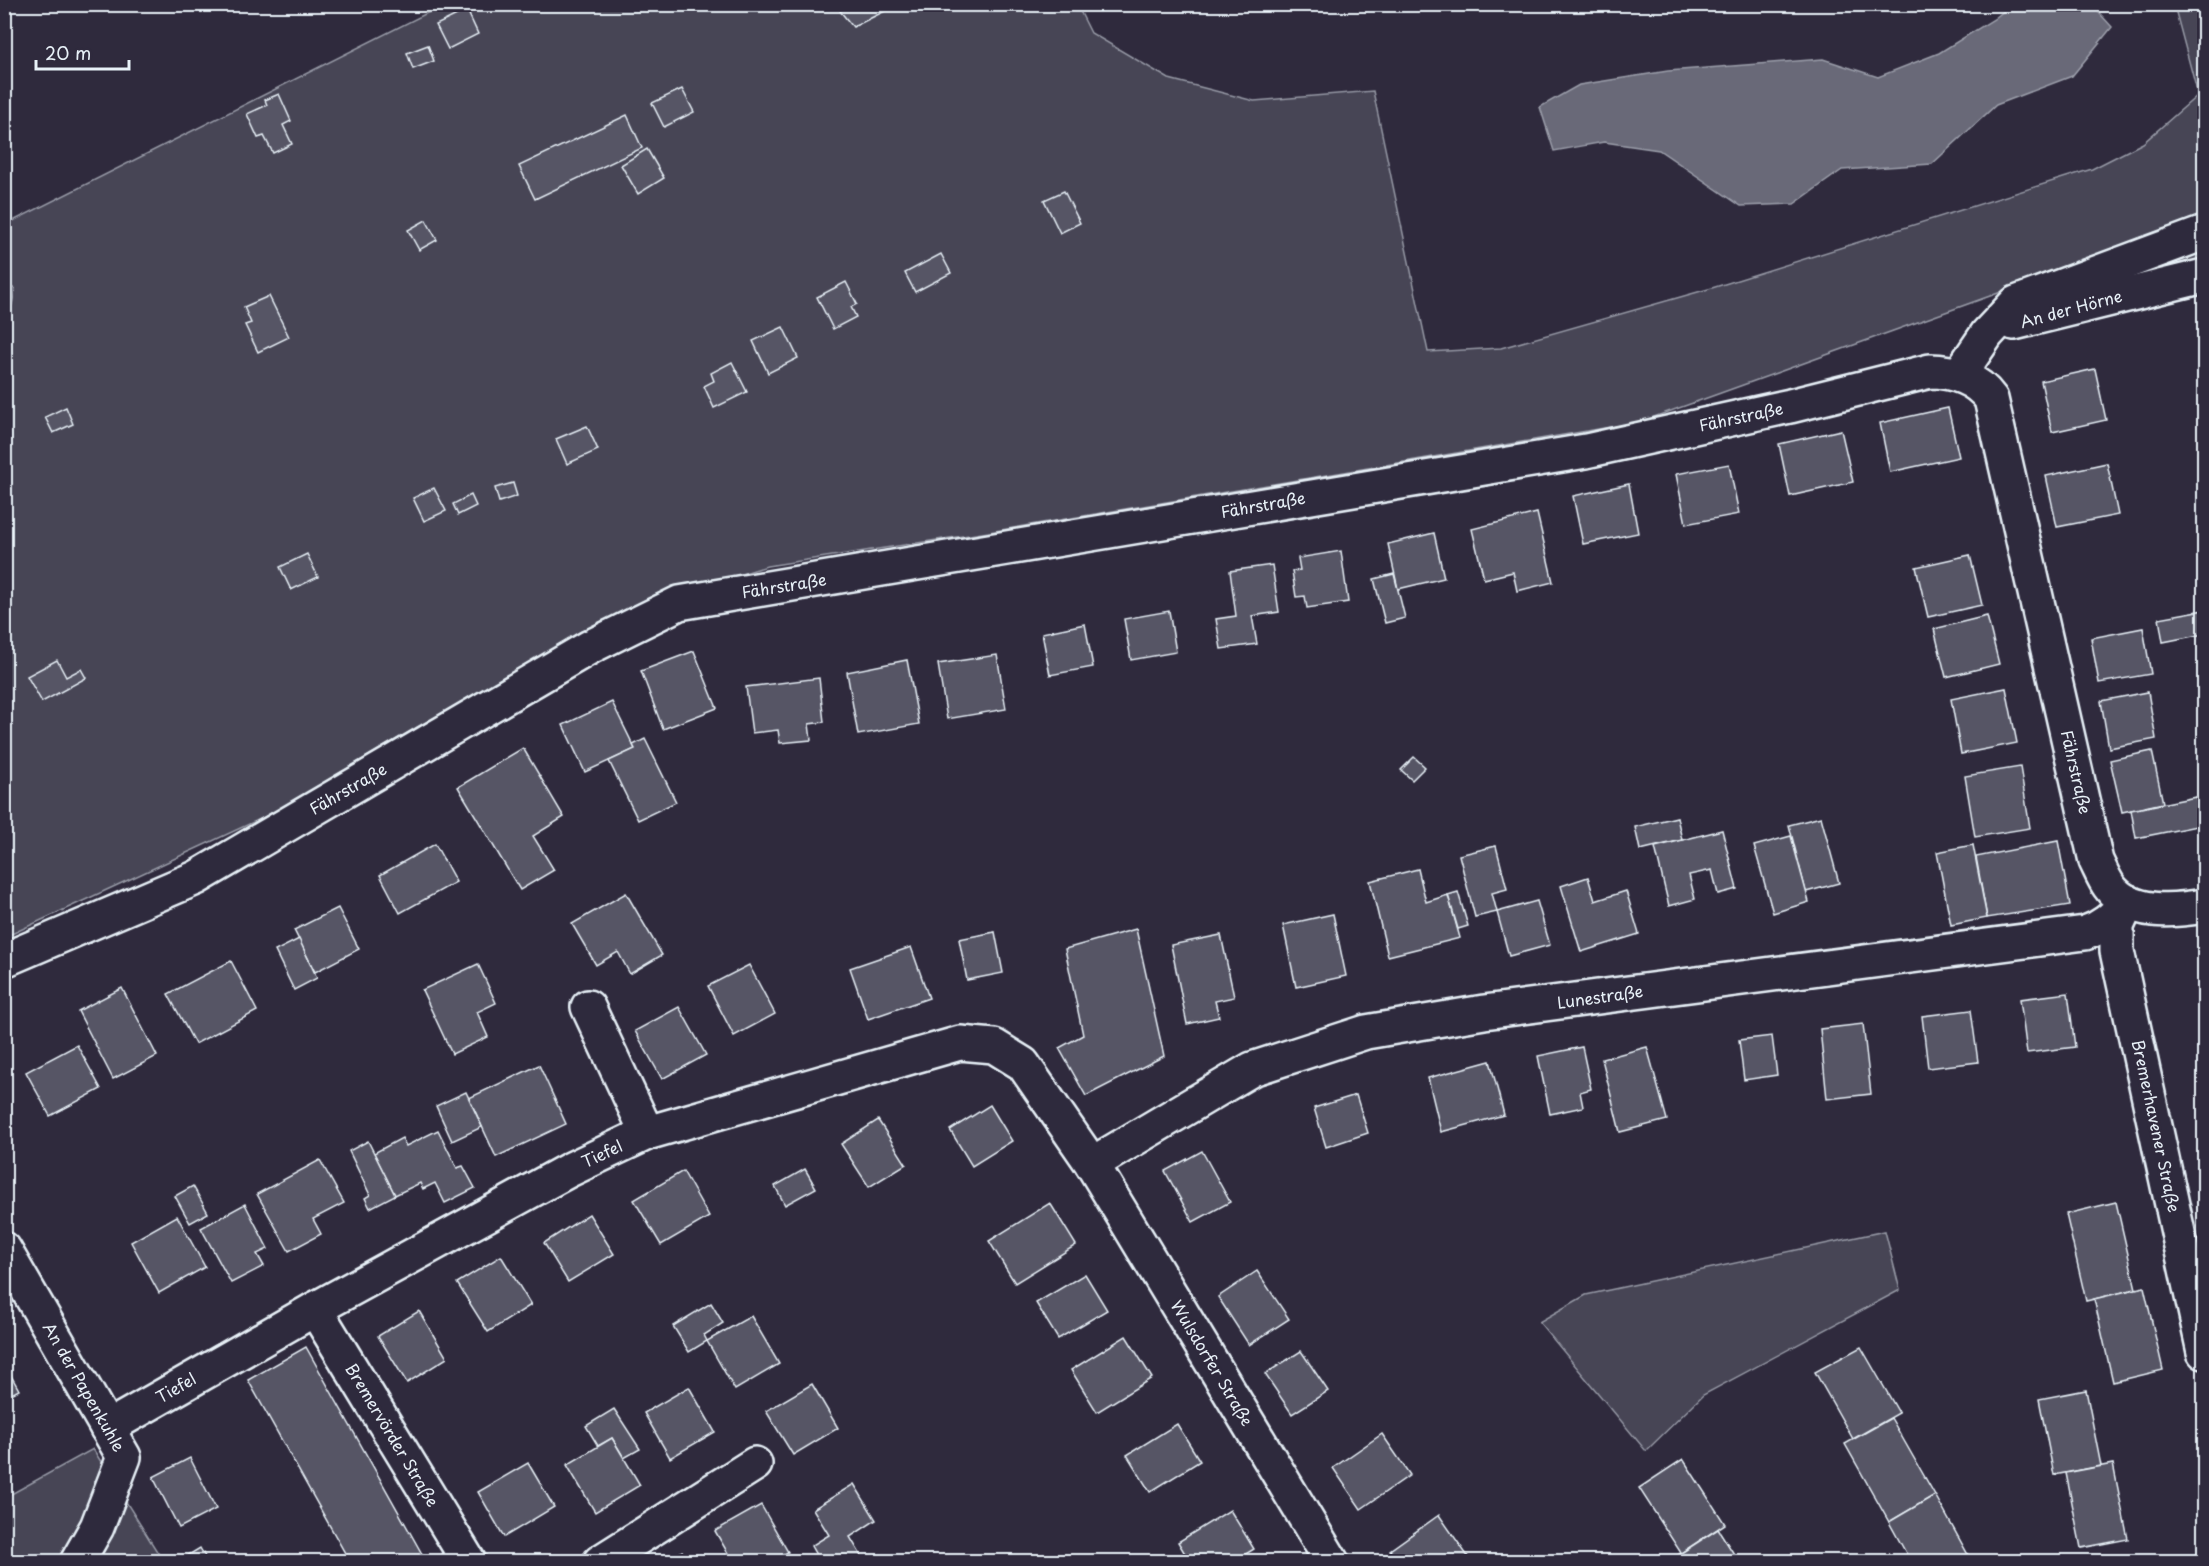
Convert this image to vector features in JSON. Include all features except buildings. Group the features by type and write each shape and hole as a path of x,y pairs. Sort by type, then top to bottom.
{"street":[{"path":"1959,375 1987,334 2016,303 2205,233"},
{"name":"An der Hörne","path":"1987,334 2016,323 2205,276"},
{"name":"Fährstraße","path":"4,960 196,878 590,647 679,603 1574,453 1790,406 1930,371 1945,371 1959,375 1985,390 1991,399 2096,861 2109,888 2128,902 2156,911 2205,906"},
{"name":"Lunestraße","path":"1092,1164 1252,1069 1366,1032 1496,1010 2085,933 2098,929 2110,921 2128,902"},
{"name":"Bremerhavener Straße","path":"2128,902 2117,926 2117,951 2205,1352"},
{"path":"588,1007 647,1133"},
{"name":"Tiefel","path":"107,1428 315,1309 569,1170 647,1133 960,1043 994,1046 1023,1064 1092,1164"},
{"name":"Wulsdorfer Straße","path":"1092,1164 1332,1562"},
{"name":"An der Papenkuhle","path":"4,1249 124,1457 97,1527 77,1562"},
{"name":"Bremervörder Straße","path":"315,1309 469,1562"},
{"path":"600,1562 755,1464"}],"shaded area":[{"path":"443,5 1077,5 1091,33 1169,79 1254,101 1373,91 1428,352 1501,348 1712,288 2092,169 2143,143 2198,95 2174,5 2204,5 2204,219 1640,422 989,532 767,566 640,605 419,726 271,814 5,937 5,225"},
{"path":"2204,248 2204,265 2080,295"},
{"path":"1885,1231 1900,1290 1703,1395 1646,1451 1539,1322 1586,1295"},
{"path":"93,1449 163,1561 5,1561 4,1498"}],"water":[{"path":"2012,4 2092,5 2112,27 2072,76 1996,105 1932,164 1842,170 1794,204 1741,206 1659,150 1604,142 1554,151 1540,107 1579,85 1668,71 1823,59 1878,77 1939,53 1994,19"},
{"path":"5,284 15,289 12,305 5,308"}]}
